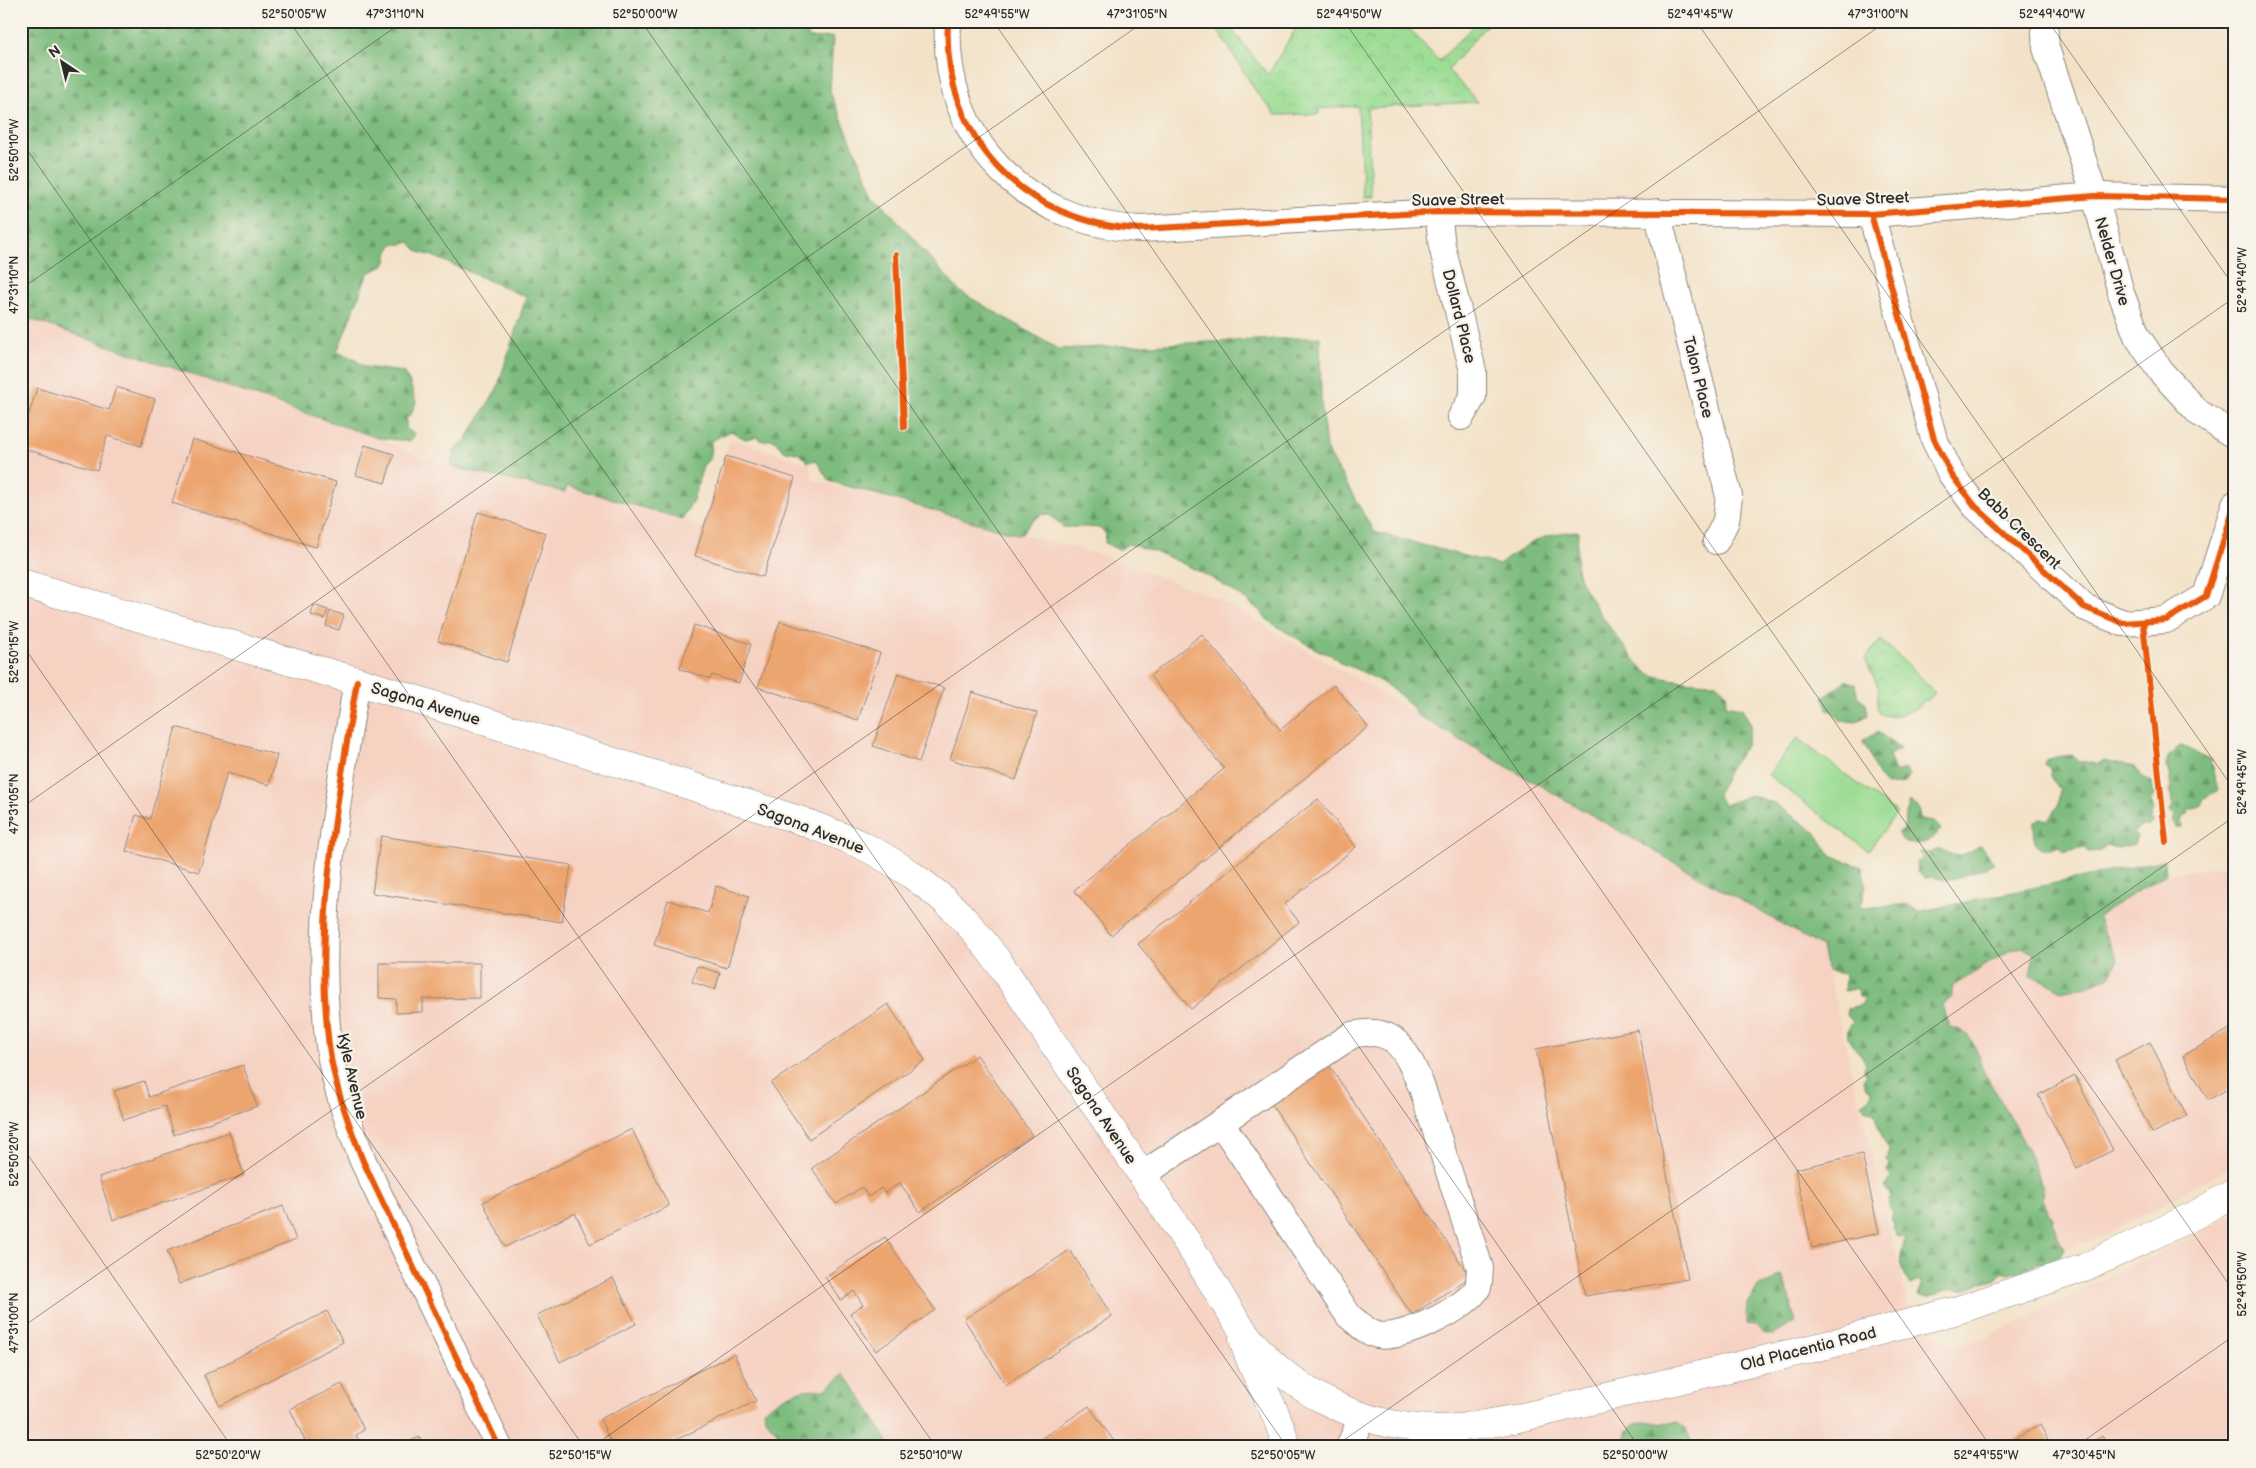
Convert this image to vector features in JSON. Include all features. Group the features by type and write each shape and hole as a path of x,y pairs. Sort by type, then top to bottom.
{"main road":[{"name":"Sagona Avenue","path":"21,583 356,681 799,820 861,844 939,895 961,916 993,955 1190,1246 1239,1326 1264,1355 1292,1380 1333,1406 1362,1417"},
{"name":"Old Placentia Road","path":"1362,1417 1408,1427 1441,1429 1474,1426 1514,1419 1828,1345 1958,1310 2084,1268 2195,1215 2235,1192"},
{"path":"1239,1326 1252,1368 1277,1419 1286,1447"},
{"path":"1451,1447 1514,1419"}],"street":[{"name":"Suave Street","path":"948,21 949,61 952,81 964,116 974,134 998,167 1026,192 1063,213 1103,226 1141,229 1438,212 1871,214 2094,196 2235,199"},
{"name":"Nelder Drive","path":"2044,21 2046,48 2094,196 2121,292 2137,336 2162,372 2199,413 2235,436"},
{"name":"Dollard Place","path":"1438,212 1442,246 1473,371 1473,396 1461,417"},
{"name":"Talon Place","path":"1657,212 1729,496 1726,521 1716,541"},
{"name":"Babb Crescent","path":"1871,214 1929,425 1945,463 1962,491 1983,515 2084,607 2123,623 2143,623 2166,620 2206,596 2235,504"},
{"name":"Kyle Avenue","path":"356,681 333,842 324,932 324,978 330,1047 345,1112 366,1168 499,1447"},
{"path":"1142,1175 1352,1035 1368,1031 1387,1035 1400,1045 1410,1060 1422,1088 1480,1268 1478,1286 1469,1298 1452,1310 1407,1332 1390,1336 1377,1335 1363,1328 1349,1316 1221,1123"},
{"path":"1349,1447 1362,1417"}],"shaded area":[{"path":"21,316 378,438 425,459 564,492 568,486 702,526 730,439 810,464 812,480 1106,556 1218,599 1822,947 1909,1311 1947,1346 1986,1338 2235,1214 2235,1447 21,1447"},
{"path":"2235,860 2235,1164 2116,1230 2064,1250 2052,1223 2053,1219 1982,1069 1975,1046 1949,1027 1942,1005 1951,997 1953,986 2010,950 2022,947 2034,954 2030,976 2045,981 2061,991 2078,988 2117,960 2098,919 2108,909 2166,874 2221,866"}],"green space":[{"path":"21,21 804,21 809,38 833,37 830,92 874,194 959,291 1058,349 1320,337 1321,400 1326,448 1374,532 1499,565 1517,551 1536,541 1556,534 1578,531 1577,563 1581,582 1609,626 1641,667 1648,673 1662,678 1716,683 1727,693 1725,705 1742,708 1751,725 1746,746 1729,770 1717,795 1725,805 1750,795 1774,803 1815,832 1831,856 1862,867 1866,885 1861,908 1909,904 1918,912 2165,860 2166,874 2108,909 2098,919 2117,960 2109,977 2087,986 2061,991 2045,981 2030,976 2034,954 2022,947 2010,950 1953,986 1951,997 1942,1005 1949,1027 1964,1033 1973,1042 1984,1072 2030,1155 2042,1188 2042,1199 2053,1219 2052,1223 2064,1250 2052,1261 2037,1263 2034,1266 2024,1268 2023,1273 2020,1274 2014,1271 2007,1274 2003,1272 1995,1280 1984,1281 1966,1289 1948,1289 1932,1297 1918,1295 1922,1285 1918,1281 1910,1285 1904,1275 1900,1262 1905,1238 1897,1236 1891,1219 1893,1213 1889,1207 1888,1200 1892,1197 1885,1188 1891,1178 1887,1171 1890,1165 1886,1160 1889,1149 1883,1140 1874,1113 1867,1110 1862,1104 1870,1097 1871,1091 1865,1086 1863,1080 1866,1074 1863,1070 1866,1064 1851,1044 1847,1034 1853,1022 1847,1015 1848,1008 1861,1005 1865,998 1859,997 1857,988 1844,991 1845,974 1827,971 1822,947 1417,715 1411,706 1394,690 1360,671 1340,663 1332,655 1318,650 1285,631 1268,620 1248,601 1180,562 1162,554 1128,544 1119,550 1105,543 1106,534 1099,528 1063,527 1050,515 1042,514 1031,522 1020,535 829,481 816,460 808,462 799,453 784,451 772,439 763,441 756,437 745,439 731,431 711,441 710,458 703,466 693,500 682,519 568,486 564,492 451,467 453,451 465,441 497,389 526,297 433,256 419,252 409,242 393,244 389,249 383,266 368,273 337,352 354,359 365,367 403,372 410,383 416,402 411,414 406,419 406,428 415,435 410,441 378,438 21,316"},
{"path":"1212,21 1225,21 1268,75 1300,21 1402,21 1439,61 1478,21 1490,21 1448,70 1478,102 1367,108 1371,197 1363,197 1358,106 1318,109 1319,114 1276,115 1257,93"},
{"path":"1881,640 1914,670 1935,693 1927,700 1922,701 1920,706 1910,711 1890,716 1884,715 1877,707 1878,687 1865,658"},
{"path":"1845,680 1856,684 1857,696 1866,703 1868,715 1856,722 1840,720 1832,711 1828,710 1823,698"},
{"path":"1878,732 1900,749 1889,755 1895,772 1905,769 1909,775 1905,783 1887,785 1878,775 1869,752 1862,741"},
{"path":"1797,738 1897,813 1868,851 1768,775"},
{"path":"2180,746 2210,760 2218,790 2203,800 2201,805 2187,811 2189,813 2181,819 2182,827 2176,827 2173,822 2175,816 2170,811 2173,806 2166,767 2168,757"},
{"path":"2072,755 2079,761 2098,764 2104,760 2135,767 2140,775 2152,782 2154,795 2150,801 2154,810 2151,817 2152,823 2147,827 2144,825 2133,832 2137,836 2134,844 2117,848 2107,845 2100,851 2088,852 2084,847 2063,852 2058,846 2046,849 2040,848 2035,844 2034,823 2040,818 2048,820 2058,806 2060,790 2051,777 2050,768 2044,764 2046,760"},
{"path":"1910,802 1918,808 1920,819 1933,821 1941,829 1933,838 1921,844 1905,843 1897,833 1904,829"},
{"path":"1980,845 1994,863 1965,875 1948,879 1924,878 1917,872 1916,861 1924,858 1919,852 1929,853 1940,849 1951,854 1960,855"},
{"path":"1782,1276 1796,1321 1773,1335 1764,1335 1756,1325 1747,1324 1747,1306 1758,1286"},
{"path":"844,1374 861,1397 891,1447 784,1447 781,1437 768,1421 764,1410 792,1393 815,1389 825,1390"},
{"path":"1645,1421 1662,1424 1678,1423 1687,1431 1693,1447 1635,1447 1632,1441 1626,1438 1628,1431 1632,1426"}],"building":[{"path":"116,387 155,399 141,446 107,436 97,470 21,448 21,440 37,388 109,410"},
{"path":"192,439 336,482 316,547 172,503"},
{"path":"365,445 394,454 385,483 356,475"},
{"path":"726,456 795,478 763,577 695,556"},
{"path":"478,512 546,533 507,662 438,641"},
{"path":"314,605 328,610 325,619 311,615"},
{"path":"330,611 344,615 339,630 326,626"},
{"path":"780,621 880,653 858,720 758,687"},
{"path":"694,625 751,644 739,683 712,675 711,679 680,669"},
{"path":"1202,634 1280,730 1334,685 1368,727 1111,935 1074,890 1224,769 1150,676"},
{"path":"898,673 944,688 919,762 873,746"},
{"path":"972,692 1037,713 1016,780 950,759"},
{"path":"176,727 277,755 269,785 227,773 199,872 126,851 136,815 150,819"},
{"path":"1318,799 1356,847 1285,904 1299,922 1191,1009 1138,944"},
{"path":"381,836 571,865 562,922 372,893"},
{"path":"716,886 749,896 727,968 654,945 668,900 708,913"},
{"path":"379,963 480,963 480,998 423,999 423,1012 396,1013 396,999 379,998"},
{"path":"697,966 720,973 715,990 692,982"},
{"path":"888,1004 925,1060 809,1139 771,1083"},
{"path":"2235,1026 2235,1085 2208,1100 2183,1056"},
{"path":"1638,1030 1688,1279 1585,1296 1536,1049"},
{"path":"2150,1042 2187,1116 2152,1133 2115,1060"},
{"path":"977,1055 1032,1135 920,1212 900,1183 885,1193 881,1188 868,1197 862,1187 836,1204 812,1168"},
{"path":"243,1065 257,1106 174,1135 165,1106 124,1120 114,1091 144,1081 149,1097"},
{"path":"1329,1065 1470,1277 1412,1315 1271,1104"},
{"path":"2075,1076 2113,1150 2077,1169 2038,1095"},
{"path":"632,1129 669,1206 590,1244 575,1213 505,1247 483,1202"},
{"path":"229,1132 244,1175 113,1220 99,1177"},
{"path":"1862,1154 1879,1233 1812,1248 1795,1169"},
{"path":"283,1206 296,1240 179,1284 167,1251"},
{"path":"885,1237 935,1310 876,1351 850,1313 863,1305 854,1291 841,1300 825,1277"},
{"path":"1070,1250 1112,1316 1006,1385 964,1319"},
{"path":"613,1278 636,1324 560,1362 537,1315"},
{"path":"327,1311 343,1342 220,1406 204,1375"},
{"path":"734,1354 756,1401 661,1447 613,1447 600,1419"},
{"path":"342,1384 364,1430 356,1435 362,1447 308,1447 290,1409"},
{"path":"1089,1406 1118,1447 1029,1447"},
{"path":"2040,1425 2052,1447 2000,1447"},
{"path":"2102,1436 2108,1447 2083,1447"},
{"path":"419,1437 424,1447 398,1447"},
{"path":"1142,1440 1147,1447 1134,1447"}],"cycle path":[{"path":"948,21 950,64 959,103 975,137 998,167 1027,192 1061,211 1099,223 1141,229 1438,212 1871,214 2095,196 2235,199"},
{"path":"1871,214 1934,439 1951,474 1975,506 2084,607 2123,623 2166,620 2206,596 2235,504"},
{"path":"896,255 904,427"},
{"path":"2143,623 2166,842"},
{"path":"357,681 335,817 326,909 324,954 325,1000 331,1061 343,1105 363,1161 499,1447"}]}
